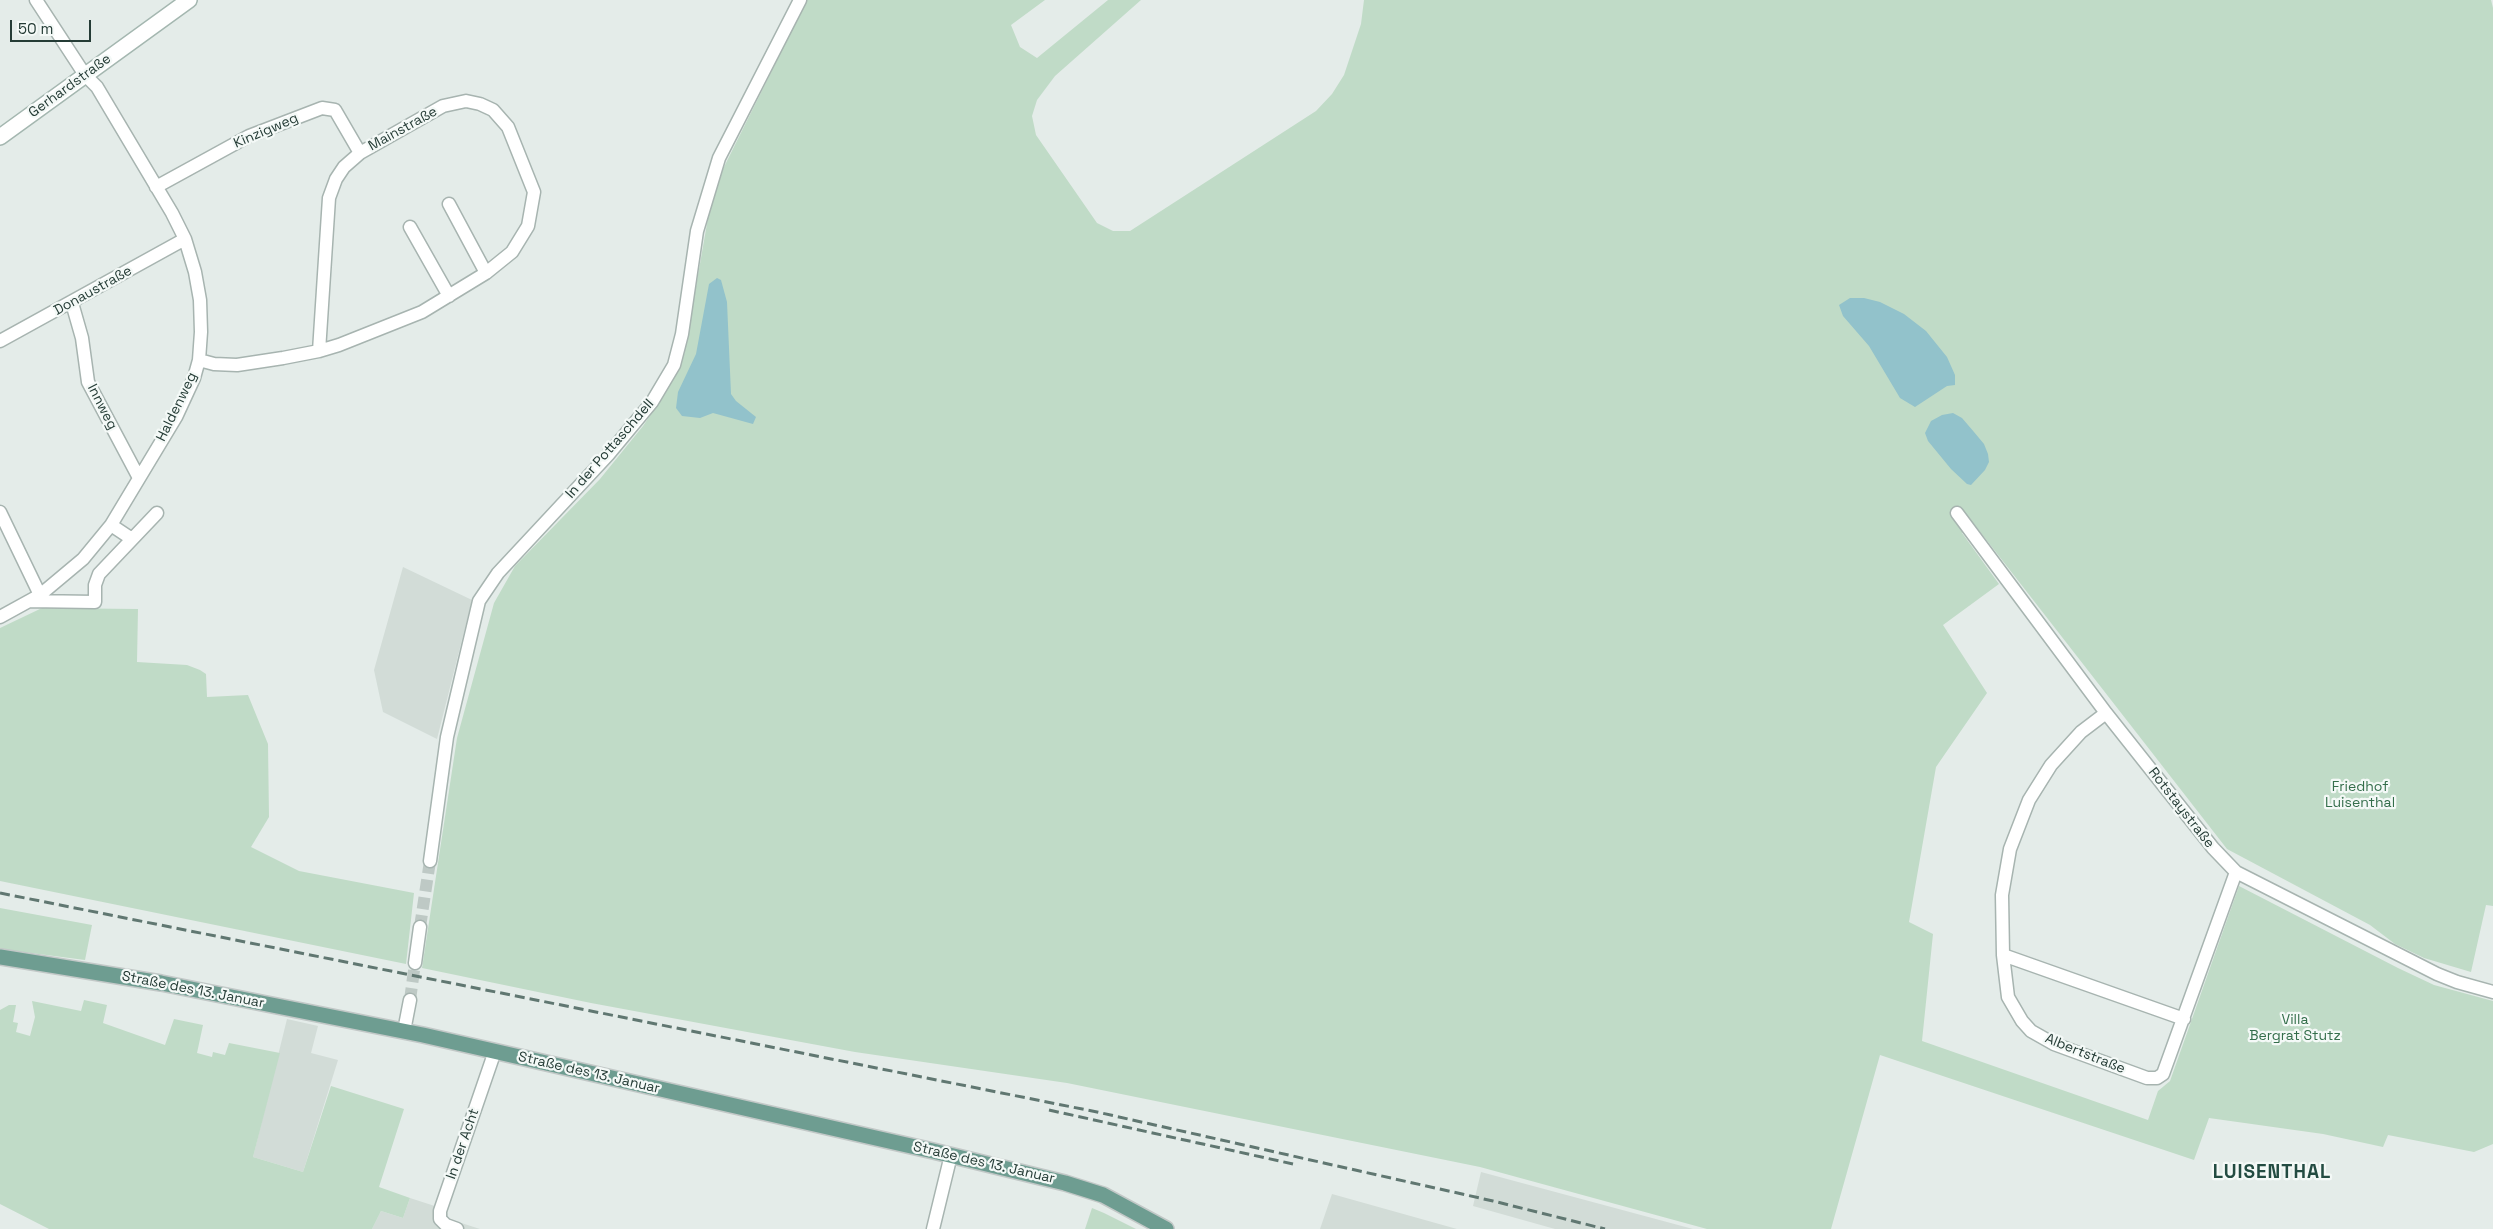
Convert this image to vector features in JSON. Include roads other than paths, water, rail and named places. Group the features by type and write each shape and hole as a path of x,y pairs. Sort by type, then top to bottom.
{"main road":[{"name":"Straße des 13. Januar","path":"0,957 152,981 404,1031 952,1155 1065,1183 1103,1195 1166,1229"}],"street":[{"name":"Haldenweg","path":"0,617 35,598 83,559 111,525 176,417 194,378 199,360 200,300 195,272 185,239 97,87 85,75 36,0"},
{"name":"Gerhardstraße","path":"0,137 189,0"},
{"name":"In der Pottaschdell","path":"430,860 447,737 479,601 498,574 608,455 652,402 674,365 682,334 697,231 719,158 800,0"},
{"name":"Mainstraße","path":"199,360 214,364 236,365 319,351 392,325 449,296 486,272 512,252 528,226 534,192 508,127 493,110 480,104 466,101 443,106 360,153 344,167 336,179 330,198 319,351"},
{"name":"Kinzigweg","path":"156,187 249,136 322,108 335,110 360,153"},
{"path":"449,204 486,272"},
{"path":"410,227 449,296"},
{"name":"Donaustraße","path":"0,341 185,239"},
{"name":"Innweg","path":"72,303 82,338 88,382 139,478"},
{"path":"0,512 35,598"},
{"name":"Haldenweg","path":"35,598 95,602 95,585 99,574 157,512"},
{"name":"Rotstaystraße","path":"1957,513 2106,713 2213,848 2236,872 2438,974 2465,985 2493,992"},
{"path":"111,525 132,539"},
{"name":"Albertstraße","path":"2106,713 2081,732 2051,765 2022,816 2005,867 2002,911 2003,954 2008,997 2022,1021 2031,1031 2054,1044 2147,1078 2157,1078 2163,1074 2236,872"},
{"path":"415,963 420,927"},
{"path":"2003,954 2184,1018"},
{"path":"404,1031 410,1000"},
{"name":"In der Acht","path":"457,1229 446,1225 440,1219 440,1211 495,1051"},
{"path":"933,1229 952,1155"}],"water":[{"path":"717,278 721,280 727,302 731,394 736,401 756,417 753,424 713,413 700,418 682,416 676,408 678,392 696,354 709,284"},
{"path":"1850,298 1864,298 1880,302 1904,314 1926,331 1947,357 1955,375 1955,385 1947,386 1915,407 1900,398 1869,346 1843,316 1839,305"},
{"path":"1953,413 1962,418 1974,432 1984,444 1988,454 1989,462 1985,470 1971,485 1967,484 1951,469 1928,441 1925,433 1931,421 1942,415"}],"tunnel":[{"path":"420,927 430,861"},
{"path":"410,1000 415,963"}],"railway":[{"path":"0,893 1097,1112 1493,1201 1605,1229"},
{"path":"1049,1110 1293,1164"}],"district":[{"name":"LUISENTHAL","path":"2272,1173"}],"park label":[{"name":"Friedhof Luisenthal","path":"2360,796"},
{"name":"Villa Bergrat Stutz","path":"2295,1028"}]}
